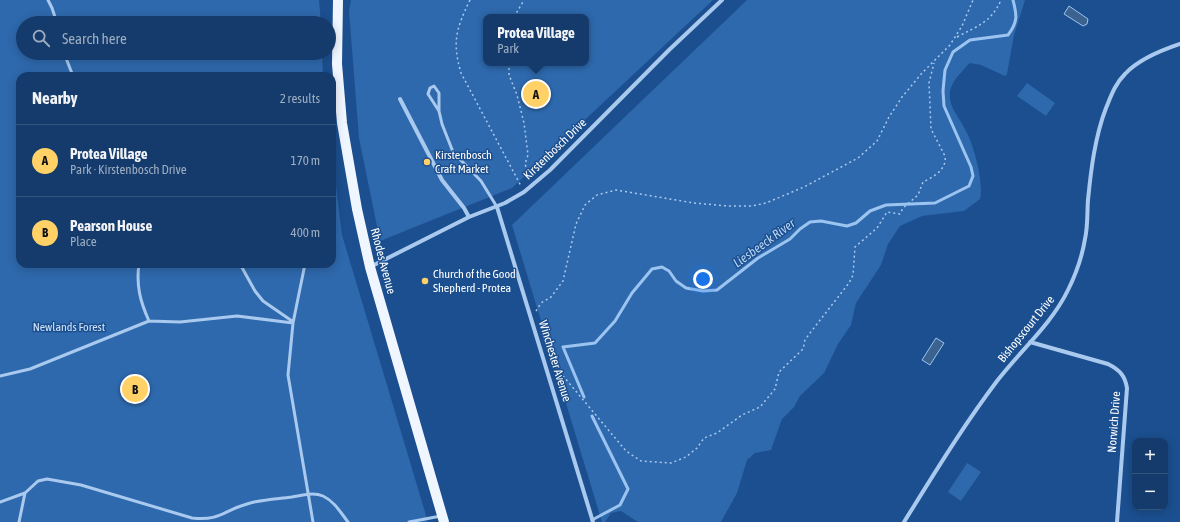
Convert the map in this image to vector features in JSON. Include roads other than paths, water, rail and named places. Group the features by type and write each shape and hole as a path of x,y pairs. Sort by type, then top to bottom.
{"main road":[{"name":"Rhodes Avenue","path":"338,0 337,64 342,123 356,209 370,267 443,519"}],"street":[{"name":"Kirstenbosch Drive","path":"370,267 469,217 497,207 532,186 550,170 669,50 722,0"},
{"name":"Bishopscourt Drive","path":"904,522 984,398 1052,316 1067,292 1079,266 1085,239 1090,177 1096,142 1102,118 1114,88 1125,73 1165,49 1180,44"},
{"path":"400,99 442,180 464,208 469,217"},
{"name":"Winchester Avenue","path":"497,207 593,522"},
{"name":"Norwich Drive","path":"1030,342 1108,364 1117,369 1126,381 1127,388 1117,522"}],"lane":[{"path":"48,0 55,16"},
{"path":"67,60 71,72"},
{"path":"439,111 439,93 437,87 432,86 428,91 428,94 439,111 447,138 454,152 482,181 497,207"},
{"path":"139,268 137,285 143,307 149,321"},
{"path":"242,268 255,291 263,301 293,322"},
{"path":"304,268 293,322 288,375 313,522"},
{"path":"0,376 30,369 149,321 180,322 237,316 293,322"},
{"path":"0,502 25,493 38,481 47,479 60,480 192,518 207,520 218,517 235,508 262,499 308,494 321,495 328,499 348,522"},
{"path":"19,522 25,493"},
{"path":"410,522 443,519"}],"waterway":[{"name":"Liesbeeck River","path":"584,397 563,347 595,343 615,321 632,293 652,269 662,267 669,271 676,281 686,288 703,291 717,290 758,258 790,239 810,222 821,221 847,226 856,223 870,211 886,205 935,203 969,186 973,176 971,167 944,106 943,91 945,70 953,52 970,40 1008,35 1014,26 1016,18 1013,0"},
{"path":"592,416 628,489 620,505 592,520"}],"place":[{"name":"Protea Village","path":"536,94"},
{"name":"Kirstenbosch Craft Market","path":"427,162"},
{"name":"Church of the Good Shepherd - Protea","path":"425,281"},
{"name":"Pearson House","path":"135,389"}],"park label":[{"name":"Newlands Forest","path":"69,327"}]}
